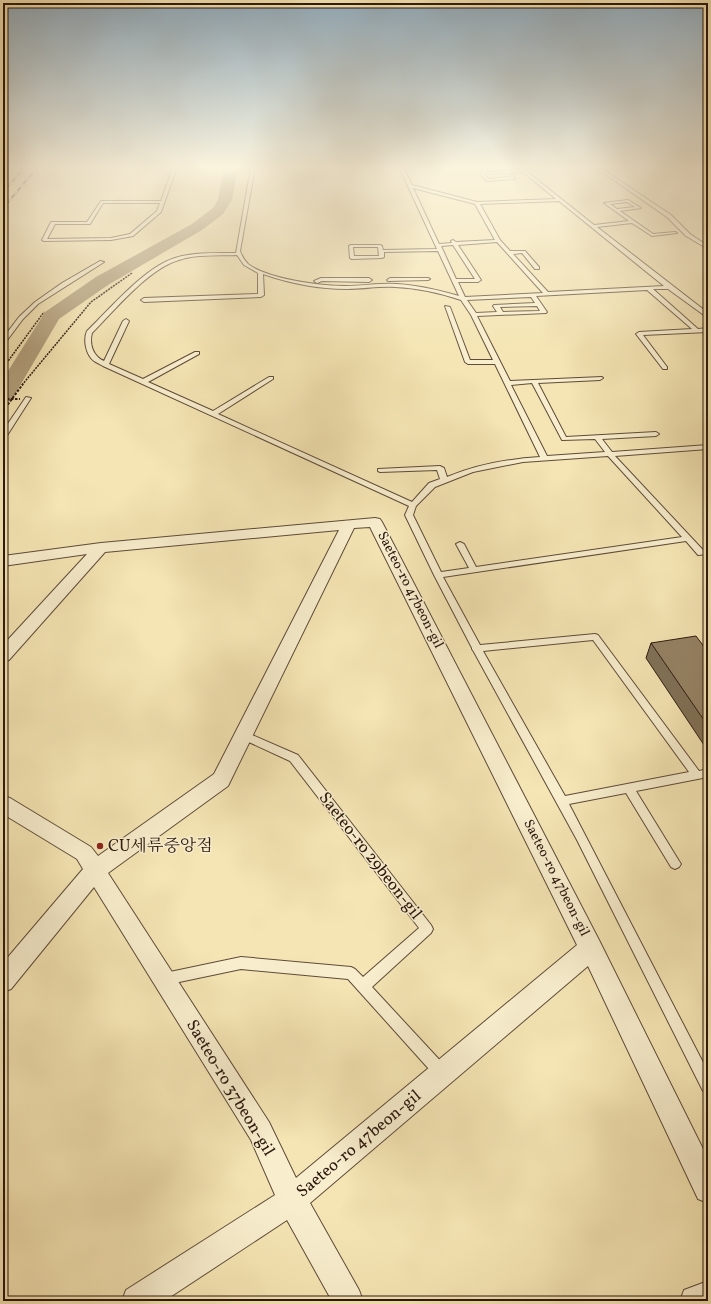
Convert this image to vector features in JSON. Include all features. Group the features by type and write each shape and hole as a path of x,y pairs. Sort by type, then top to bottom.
{"street":[{"name":"Saeteo-ro 47beon-gil","path":"3,561 100,548 376,522 591,948 708,1189"},
{"path":"3,981 95,870 221,780 349,524"},
{"path":"3,656 100,548"},
{"name":"Saeteo-ro 37beon-gil","path":"3,804 84,853 260,1131 292,1200 348,1301"},
{"name":"Saeteo-ro 47beon-gil","path":"292,1200 591,948"},
{"path":"137,1301 292,1200"},
{"path":"695,1301 708,1296"}],"lane":[{"path":"50,228 44,240 111,238 131,235 140,228"},
{"path":"242,228 238,251 241,259 250,267 260,272 310,284 340,287 394,285 430,289 463,298 669,287"},
{"path":"430,228 463,298 474,315 545,459"},
{"path":"491,228 498,241 547,294"},
{"path":"595,228 708,316"},
{"path":"642,228 652,235 675,233"},
{"path":"681,228 708,248"},
{"path":"480,236 485,242"},
{"path":"455,281 478,280 450,238 458,238"},
{"path":"381,251 439,248 455,244 498,241"},
{"path":"351,246 380,246 381,251 382,258 352,258 351,246"},
{"path":"509,253 523,252 537,268"},
{"path":"239,254 188,256 163,265 148,276 89,332 86,340 90,351 96,360 413,504"},
{"path":"3,342 17,322 34,306 56,290 102,262"},
{"path":"144,300 260,295 260,272"},
{"path":"310,284 322,279 428,280"},
{"path":"369,280 370,286"},
{"path":"648,288 697,330"},
{"path":"474,315 544,312 532,295"},
{"path":"501,314 496,306 538,304"},
{"path":"447,307 468,362 497,362"},
{"path":"106,364 126,321"},
{"path":"665,368 639,334 708,330"},
{"path":"143,382 197,353"},
{"path":"214,414 271,378"},
{"path":"507,383 600,378"},
{"path":"534,381 564,439 656,434"},
{"path":"3,437 28,398"},
{"path":"597,437 610,455 701,553 708,552"},
{"path":"708,447 523,460 471,470 432,485 413,504 409,515 476,649 562,801 676,1027 708,1086"},
{"path":"380,470 440,468 444,480"},
{"path":"438,575 688,538"},
{"path":"460,544 474,570"},
{"path":"476,649 595,637 697,775"},
{"name":"Saeteo-ro 29beon-gil","path":"243,735 294,758 427,929 363,986"},
{"path":"562,801 708,773"},
{"path":"629,788 675,864"},
{"path":"164,979 240,962 351,974 442,1074"}],"path":[{"path":"3,411 15,393 91,302 134,271"},
{"path":"3,368 45,311"},
{"path":"3,399 20,399"}],"building":[{"path":"696,636 708,652 708,726 651,643"}],"waterway":[{"path":"3,396 52,316 102,281 195,228"}],"place":[{"name":"CU세류중앙점","path":"100,846"}]}
